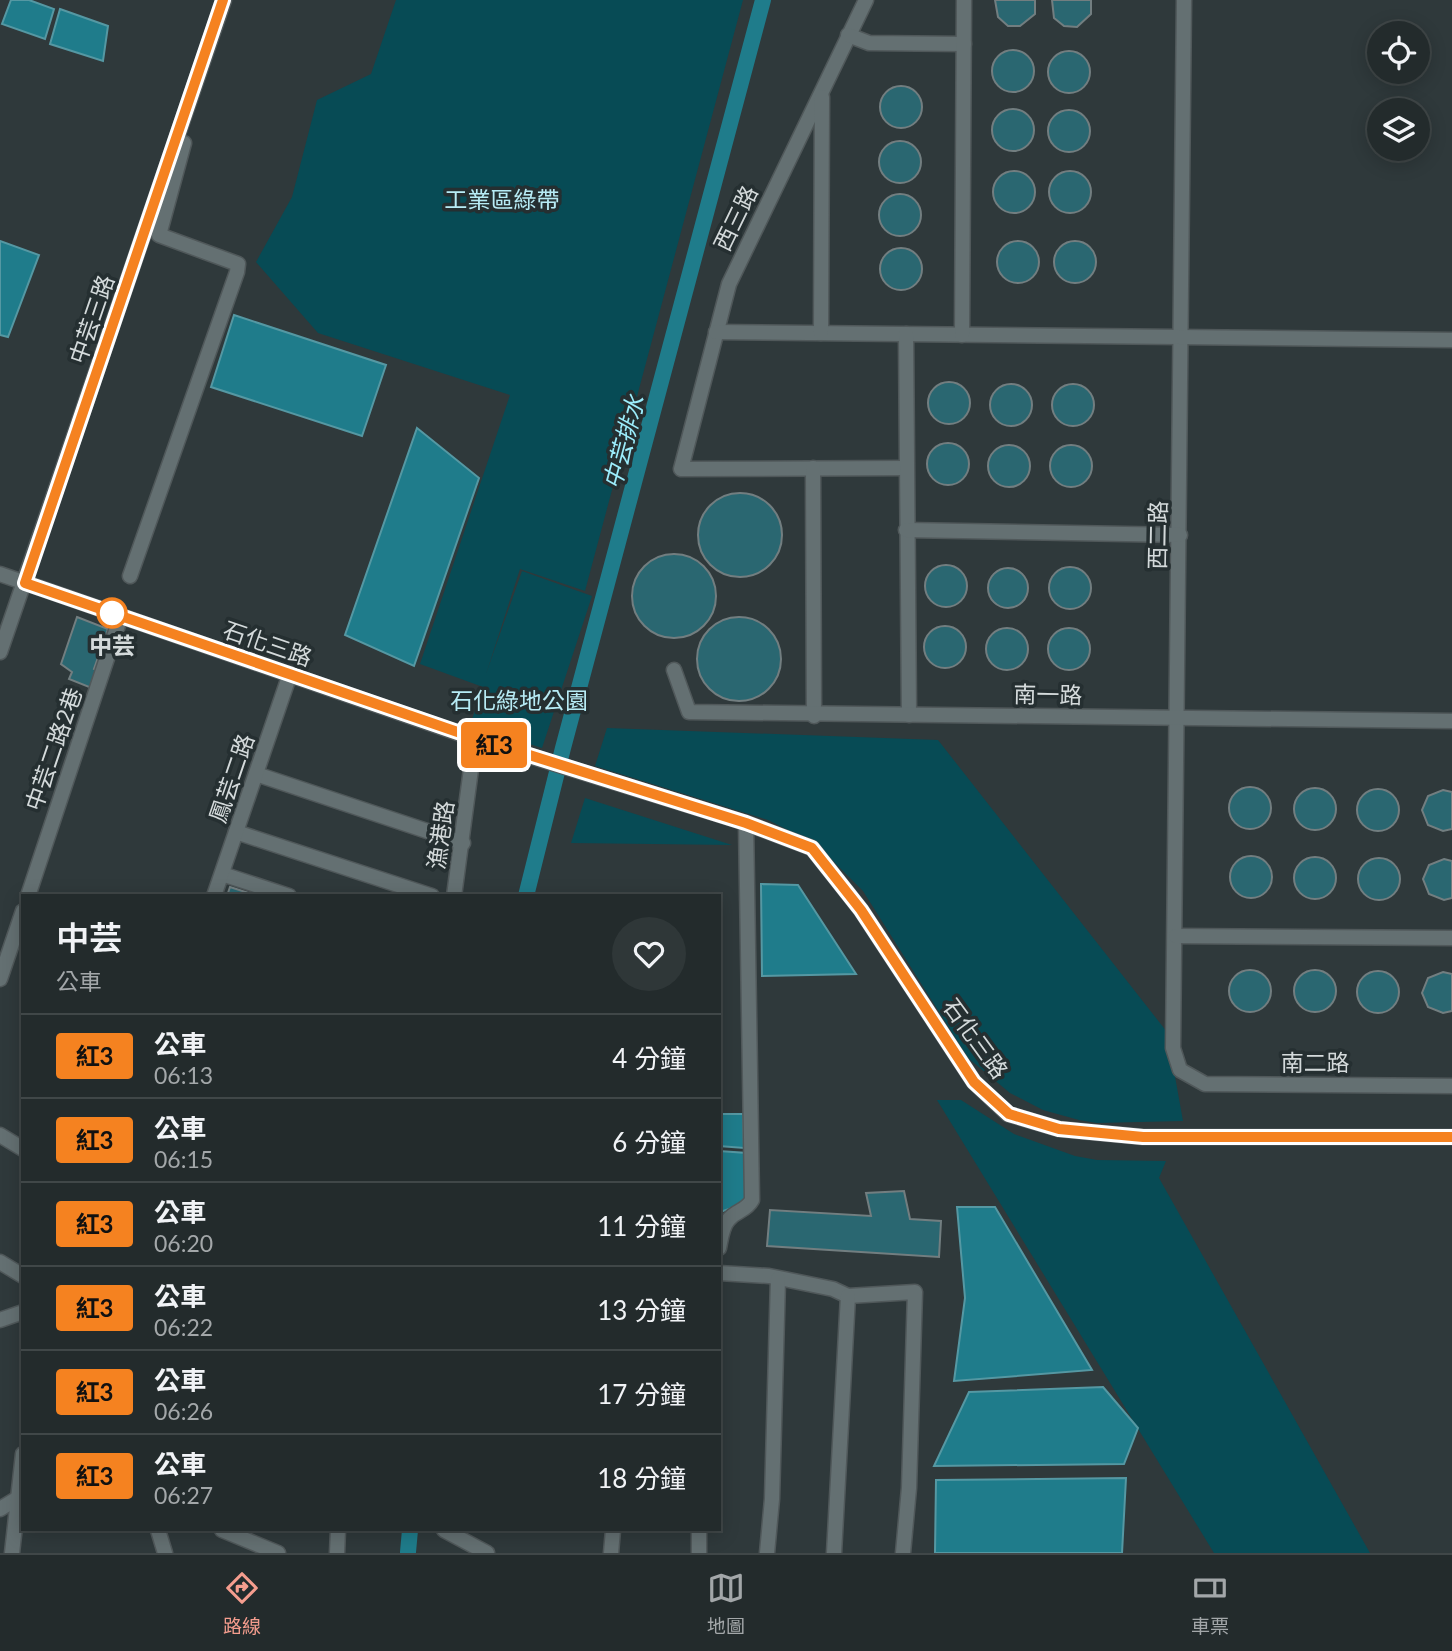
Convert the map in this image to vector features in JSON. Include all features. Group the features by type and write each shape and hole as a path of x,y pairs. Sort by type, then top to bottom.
{"street":[{"name":"西三路","path":"813,468 681,469 729,284 866,0"},
{"path":"962,335 964,0"},
{"name":"西二路","path":"1180,1070 1173,1048 1184,0"},
{"path":"130,576 237,272 238,264 159,235 223,3"},
{"name":"中芸三路","path":"0,652 223,3"},
{"path":"848,35 869,43 964,44"},
{"path":"821,333 822,92"},
{"path":"716,332 1452,340"},
{"path":"906,334 909,715"},
{"path":"814,716 813,468 906,468"},
{"path":"906,530 1180,535"},
{"name":"石化三路","path":"0,574 475,738 588,776 746,823 812,848 861,910 974,1082 1009,1114 1059,1129 1143,1137 1452,1137"},
{"name":"中芸二路2巷","path":"29,894 121,616"},
{"name":"南一路","path":"674,670 689,712 814,716 1452,721"},
{"name":"鳳芸二路","path":"215,894 290,674"},
{"name":"漁港路","path":"454,894 475,738"},
{"path":"256,774 463,843"},
{"path":"721,1239 724,1226 731,1216 747,1209 752,1199 746,823"},
{"path":"236,832 426,894"},
{"path":"222,874 283,894"},
{"path":"0,979 21,917"},
{"path":"1175,936 1452,938"},
{"name":"南二路","path":"1180,1070 1205,1083 1452,1086"},
{"path":"0,1135 21,1148"},
{"path":"0,1262 21,1275"},
{"path":"721,1273 778,1279 833,1289 848,1296 915,1292 909,1488 903,1553"},
{"path":"767,1553 772,1499 778,1279"},
{"path":"834,1553 848,1296"},
{"path":"0,1320 21,1313"},
{"path":"12,1553 21,1472"},
{"path":"0,1509 18,1498"},
{"path":"158,1531 165,1553"},
{"path":"224,1531 278,1553"},
{"path":"337,1553 338,1531"},
{"path":"611,1553 612,1531"},
{"path":"699,1531 699,1553"},
{"path":"462,1534 487,1553"}],"green space":[{"name":"工業區綠帶","path":"396,0 743,0 585,591 520,569 486,674 522,571 592,596 542,748 470,725 483,687 420,664 510,395 318,333 256,262 292,197 317,100 371,74"},
{"path":"607,728 938,740 1167,1032 1183,1121 1097,1123 1043,1110 1010,1093 968,1058 863,891 827,855 768,820 595,766"},
{"path":"585,798 732,845 571,843"},
{"path":"937,1100 961,1100 1014,1134 1075,1156 1097,1160 1166,1161 1159,1178 1370,1553 1214,1553"}],"shaded area":[{"path":"11,0 29,0 54,9 45,39 2,24"},
{"path":"60,9 108,26 103,61 50,44"},
{"path":"0,241 39,255 8,337 0,335"},
{"path":"234,315 386,365 362,436 211,387"},
{"path":"417,428 479,478 414,666 345,635"},
{"path":"761,884 798,885 856,974 762,976"},
{"path":"721,1114 743,1114 744,1148 721,1146"},
{"path":"721,1151 747,1153 748,1194 744,1204 721,1212"},
{"path":"957,1207 995,1207 1092,1370 954,1381 965,1298"},
{"path":"1103,1387 1138,1428 1124,1464 934,1466 969,1392"},
{"path":"1126,1478 1122,1553 935,1553 936,1480"}],"building":[{"path":"995,0 1035,0 1035,14 1020,26 1008,26 998,17"},
{"path":"1052,0 1091,0 1091,14 1077,27 1064,26 1054,18"},
{"path":"1013,50 1028,56 1034,71 1028,86 1013,92 998,86 992,71 998,56"},
{"path":"1069,51 1084,57 1090,72 1084,87 1069,93 1054,87 1048,72 1054,57"},
{"path":"901,86 916,92 922,107 916,122 901,128 886,122 880,107 886,92"},
{"path":"1013,109 1028,115 1034,130 1028,145 1013,151 998,145 992,130 998,115"},
{"path":"1069,110 1084,116 1090,131 1084,146 1069,152 1054,146 1048,131 1054,116"},
{"path":"900,141 915,147 921,162 915,177 900,183 885,177 879,162 885,147"},
{"path":"1014,171 1029,177 1035,192 1029,207 1014,213 999,207 993,192 999,177"},
{"path":"1070,171 1085,177 1091,192 1085,207 1070,213 1055,207 1049,192 1055,177"},
{"path":"900,194 915,200 921,215 915,230 900,236 885,230 879,215 885,200"},
{"path":"1018,241 1033,247 1039,262 1033,277 1018,283 1003,277 997,262 1003,247"},
{"path":"1075,241 1090,247 1096,262 1090,277 1075,283 1060,277 1054,262 1060,247"},
{"path":"901,248 916,254 922,269 916,284 901,290 886,284 880,269 886,254"},
{"path":"949,382 964,388 970,403 964,418 949,424 934,418 928,403 934,388"},
{"path":"1011,384 1026,390 1032,405 1026,420 1011,426 996,420 990,405 996,390"},
{"path":"1073,384 1088,390 1094,405 1088,420 1073,426 1058,420 1052,405 1058,390"},
{"path":"948,443 963,449 969,464 963,479 948,485 933,479 927,464 933,449"},
{"path":"1009,445 1024,451 1030,466 1024,481 1009,487 994,481 988,466 994,451"},
{"path":"1071,445 1086,451 1092,466 1086,481 1071,487 1056,481 1050,466 1056,451"},
{"path":"740,493 756,496 770,505 779,519 782,535 779,551 770,565 756,574 740,577 724,574 710,565 701,551 698,535 701,519 710,505 724,496"},
{"path":"674,554 690,557 704,566 713,580 716,596 713,612 704,626 690,635 674,638 658,635 644,626 635,612 632,596 635,580 644,566 658,557"},
{"path":"946,565 961,571 967,586 961,601 946,607 931,601 925,586 931,571"},
{"path":"1070,567 1085,573 1091,588 1085,603 1070,609 1055,603 1049,588 1055,573"},
{"path":"1008,568 1016,569 1022,574 1027,580 1027,596 1022,602 1016,607 1008,608 1000,607 994,602 989,596 988,588 989,580 994,574 1000,569"},
{"path":"77,617 108,629 94,669 99,671 94,689 69,679 72,672 61,664"},
{"path":"739,617 755,620 769,629 778,643 781,659 778,675 769,689 755,698 739,701 723,698 709,689 700,675 697,659 700,643 709,629 723,620"},
{"path":"945,626 959,633 966,647 959,661 945,668 931,661 924,647 931,633"},
{"path":"1007,628 1022,634 1028,649 1022,664 1007,670 992,664 986,649 992,634"},
{"path":"1069,628 1084,634 1090,649 1084,664 1069,670 1054,664 1048,649 1054,634"},
{"path":"1250,787 1265,793 1271,808 1265,823 1250,829 1235,823 1229,808 1235,793"},
{"path":"1315,788 1330,794 1336,809 1330,824 1315,830 1300,824 1294,809 1300,794"},
{"path":"1378,789 1393,795 1399,810 1393,825 1378,831 1363,825 1357,810 1363,795"},
{"path":"1443,790 1452,792 1452,829 1443,831 1428,825 1422,810 1428,796"},
{"path":"1251,856 1266,862 1272,877 1266,892 1251,898 1236,892 1230,877 1236,862"},
{"path":"1315,857 1330,863 1336,878 1330,893 1315,899 1300,893 1294,878 1300,863"},
{"path":"1379,858 1394,864 1400,879 1394,894 1379,900 1364,894 1358,879 1364,864"},
{"path":"1444,859 1452,861 1452,898 1444,900 1429,894 1423,879 1429,865"},
{"path":"230,887 252,894 228,894"},
{"path":"1250,970 1265,976 1271,991 1265,1006 1250,1012 1235,1006 1229,991 1235,976"},
{"path":"1315,970 1330,976 1336,991 1330,1006 1315,1012 1300,1006 1294,991 1300,976"},
{"path":"1378,971 1393,977 1399,992 1393,1007 1378,1013 1363,1007 1357,992 1363,977"},
{"path":"1443,972 1452,974 1452,1011 1443,1013 1428,1007 1422,993 1428,978"},
{"path":"904,1191 910,1219 941,1221 939,1257 767,1246 770,1210 871,1216 866,1193"}],"waterway":[{"name":"中芸排水","path":"526,894 763,0"},
{"name":"中芸排水","path":"408,1552 410,1531"}],"bus line":[{"name":"紅3","path":"223,0 25,583 475,738 588,776 746,823 812,848 861,910 974,1082 1009,1114 1059,1129 1143,1137 1452,1137"}],"place":[{"name":"中芸","path":"112,613"}],"park label":[{"name":"石化綠地公園","path":"519,700"}]}
